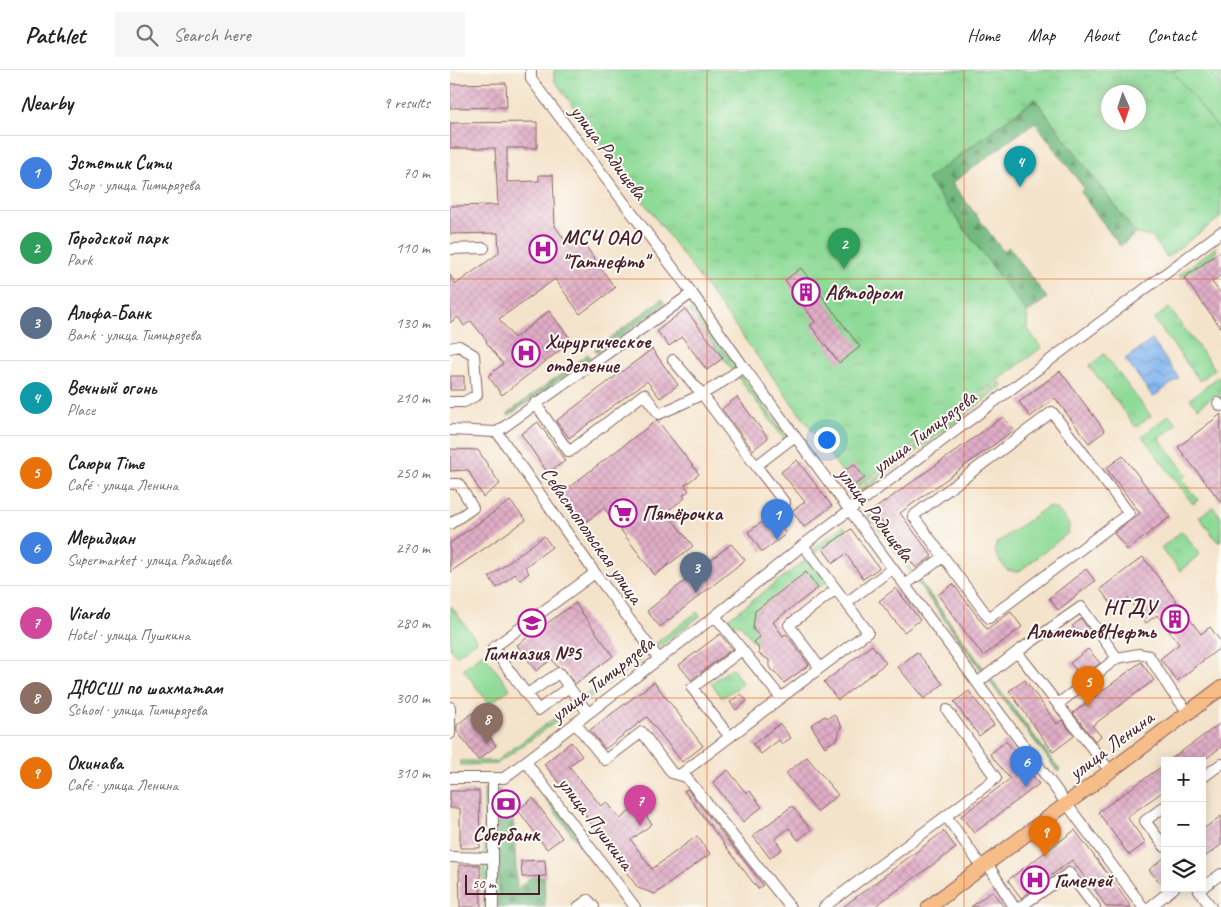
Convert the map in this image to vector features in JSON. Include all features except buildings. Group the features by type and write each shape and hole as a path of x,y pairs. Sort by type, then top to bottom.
{"main road":[{"name":"улица Ленина","path":"929,907 1221,688"}],"street":[{"name":"улица Радищева","path":"531,70 531,79 692,293 743,366 1143,907"},
{"name":"улица Тимирязева","path":"450,778 504,778 804,545 1221,232"},
{"path":"450,248 484,248"},
{"path":"450,430 497,432 692,293"},
{"path":"450,348 459,346 474,356 477,395 464,402 450,402"},
{"path":"674,360 785,502"},
{"path":"535,404 569,452 644,394 659,414 702,394 735,374 743,366"},
{"path":"1052,412 1129,514 989,618 944,557 913,516 1052,412"},
{"name":"Севастопольская улица","path":"497,432 596,574 658,658"},
{"path":"756,466 795,436"},
{"path":"450,484 458,484 473,508 450,524"},
{"path":"681,774 868,632 804,545"},
{"path":"905,584 944,557"},
{"path":"846,603 893,568"},
{"path":"569,687 538,710 493,648 596,574"},
{"path":"820,668 789,625 836,589"},
{"path":"977,683 1081,606 1117,658"},
{"path":"715,616 781,698"},
{"path":"730,737 692,688 742,650"},
{"path":"1017,652 1110,771"},
{"path":"1058,704 1117,658 1139,654 1149,656 1172,692 1188,712"},
{"path":"527,694 558,673 588,713"},
{"path":"450,707 450,734"},
{"path":"824,907 996,778 947,710"},
{"path":"575,723 605,760 642,732 672,773 681,774 686,777 790,907"},
{"name":"улица Пушкина","path":"526,762 633,906"},
{"path":"1206,775 1221,764"},
{"path":"493,778 493,907"},
{"path":"1161,809 1145,821 1161,842"},
{"path":"946,816 1014,907"},
{"path":"450,857 493,858"},
{"path":"1020,907 1069,873 1095,907"},
{"path":"1206,885 1221,874"},
{"path":"1150,907 1169,892"},
{"path":"1202,892 1211,907"},
{"path":"578,907 588,900 594,907"}],"green space":[{"path":"554,70 1221,70 1221,217 1167,257 1152,237 1136,234 1035,99 927,179 1027,313 1028,329 1041,348 855,489 554,80"},
{"path":"1172,70 1208,70 1221,87 1221,132"},
{"path":"1035,99 1136,234 1120,246 1080,192 1084,188 1035,122 952,183 1003,251 1009,247 1047,298 1027,313 927,179"},
{"path":"1216,247 1216,253 1182,278 1179,275"},
{"path":"662,299 665,304 597,353 594,350"},
{"path":"1169,308 1215,369 1200,381 1154,319"},
{"path":"693,309 739,371 735,374 689,310"},
{"path":"588,354 590,358 508,416 508,413"},
{"path":"1104,354 1151,416 1136,427 1089,366"},
{"path":"742,376 787,437 785,440 738,377"},
{"path":"1218,377 1221,381 1221,400 1216,394 1198,408 1190,399"},
{"path":"1000,382 1003,386 857,496 855,493"},
{"path":"1169,415 1177,424 1159,438 1187,475 1182,479 1198,500 1193,504 1142,436"},
{"path":"1047,507 1057,509 1069,524 1068,533 1021,570 1016,572 1007,570 995,553 998,542"},
{"path":"1213,507 1221,517 1221,540 1218,542 1199,517"},
{"path":"870,514 916,576 914,577 868,515"},
{"path":"844,526 847,530 814,554 813,548"},
{"path":"1182,531 1200,554 1180,571 1161,548"},
{"path":"808,558 827,582 818,588 806,573 753,629 760,637 754,642 740,624 732,624 728,619"},
{"path":"917,577 987,673 985,675 915,579"},
{"path":"451,606 477,641 456,656 450,648"},
{"path":"697,612 700,616 659,647 656,643"},
{"path":"483,653 510,689 489,704 463,669"},
{"path":"639,656 642,660 497,764 460,765 460,761 496,761"},
{"path":"732,668 743,684 722,698 711,683"},
{"path":"989,676 1060,770 1058,772 986,677"},
{"path":"530,778 535,778 597,860 593,863"},
{"path":"484,789 490,789 490,855 484,855"},
{"path":"500,789 499,907 494,907 495,793"},
{"path":"512,793 517,889 532,876 544,876 545,907 499,907 500,796"},
{"path":"483,861 490,861 490,907 484,907"}],"water":[{"path":"1152,340 1179,378 1153,397 1125,359"}],"place":[{"name":"Вечный огонь","path":"1020,187"},
{"name":"МСЧ ОАО \"Татнефть\"","path":"543,249"},
{"name":"Городской парк","path":"844,269"},
{"name":"Автодром","path":"806,292"},
{"name":"Хирургическое отделение","path":"526,353"},
{"name":"Пятёрочка","path":"623,513"},
{"name":"Эстетик Сити","path":"777,540"},
{"name":"Альфа-Банк","path":"696,593"},
{"name":"НГДУ АльметьевНефть","path":"1175,619"},
{"name":"Гимназия №5","path":"532,623"},
{"name":"Саюри Time","path":"1088,707"},
{"name":"ДЮСШ по шахматам","path":"487,744"},
{"name":"Меридиан","path":"1026,787"},
{"name":"Сбербанк","path":"506,804"},
{"name":"Viardo","path":"640,826"},
{"name":"Окинава","path":"1045,857"},
{"name":"Гименей","path":"1035,880"}]}
